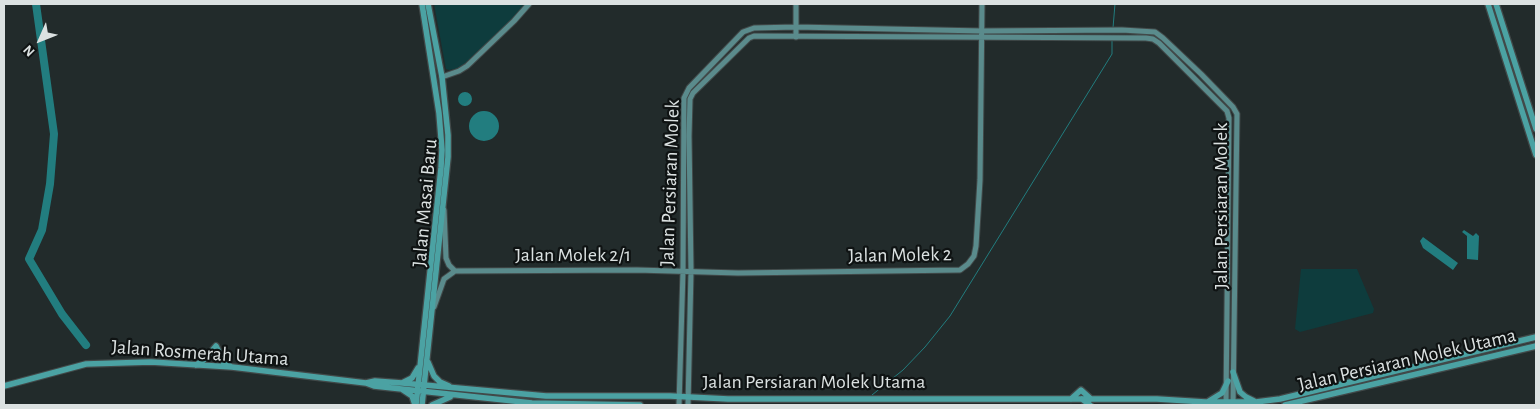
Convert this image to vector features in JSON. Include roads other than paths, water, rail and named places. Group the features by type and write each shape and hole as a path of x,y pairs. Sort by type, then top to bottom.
{"main road":[{"name":"Jalan Masai Baru","path":"422,4 441,131 441,168 421,388 422,405"},
{"name":"Jalan Masai Baru","path":"424,361 432,312 447,177 448,135 442,77 428,4"},
{"path":"432,64 435,73 442,77 459,72 514,21 529,4"},
{"path":"796,4 796,37"},
{"name":"Jalan Molek 2","path":"691,272 960,270 968,264 974,256 978,222 982,4"},
{"path":"1488,4 1536,155"},
{"path":"1496,4 1536,129"},
{"name":"Jalan Persiaran Molek","path":"679,405 683,271 684,98 686,93 743,32 754,28 796,27 982,32 1118,30 1158,34 1201,74 1236,111 1233,372 1230,404"},
{"name":"Jalan Persiaran Molek","path":"688,405 691,272 690,99 693,93 749,38 754,36 1118,38 1154,40 1228,114 1230,125 1228,381 1230,404"},
{"path":"1524,117 1528,119 1532,116"},
{"path":"432,312 444,279 455,271 446,258 443,205"},
{"name":"Jalan Molek 2/1","path":"455,271 599,270 691,272"},
{"name":"Jalan Persiaran Molek Utama","path":"1205,402 1230,404 1280,399 1447,357 1536,337"},
{"path":"196,365 205,359 216,346 224,363 232,367"},
{"name":"Jalan Persiaran Molek Utama","path":"1286,405 1536,346"},
{"path":"416,405 412,396 402,386 412,378 424,361 440,382 453,388"},
{"name":"Jalan Rosmerah Utama","path":"4,386 86,364 151,362 232,367 366,383 374,386 421,388"},
{"path":"1233,372 1240,392 1256,402"},
{"path":"1071,399 1081,402 1178,400 1205,402 1218,396 1228,381"},
{"name":"Jalan Masai Baru","path":"416,405 421,388"},
{"path":"421,388 452,396 551,404 640,405"},
{"name":"Jalan Persiaran Molek Utama","path":"421,388 453,388 546,396 728,399 1071,399 1081,390 1090,402"},
{"path":"432,405 452,396"}],"water":[{"path":"462,92 468,92 472,99 468,106 462,106 458,102 458,96"},
{"path":"484,111 495,115 499,126 495,137 484,141 473,137 469,126 473,115"},
{"path":"1464,230 1473,236 1476,233 1479,236 1478,260 1467,259 1467,236 1462,232"},
{"path":"1423,237 1458,263 1453,270 1423,248 1420,241"}],"waterway":[{"path":"36,4 54,134 50,184 42,230 29,259 62,314 86,345"},
{"path":"1113,28 1115,4"},
{"path":"872,395 903,370 950,316 1112,54 1112,39"}]}
